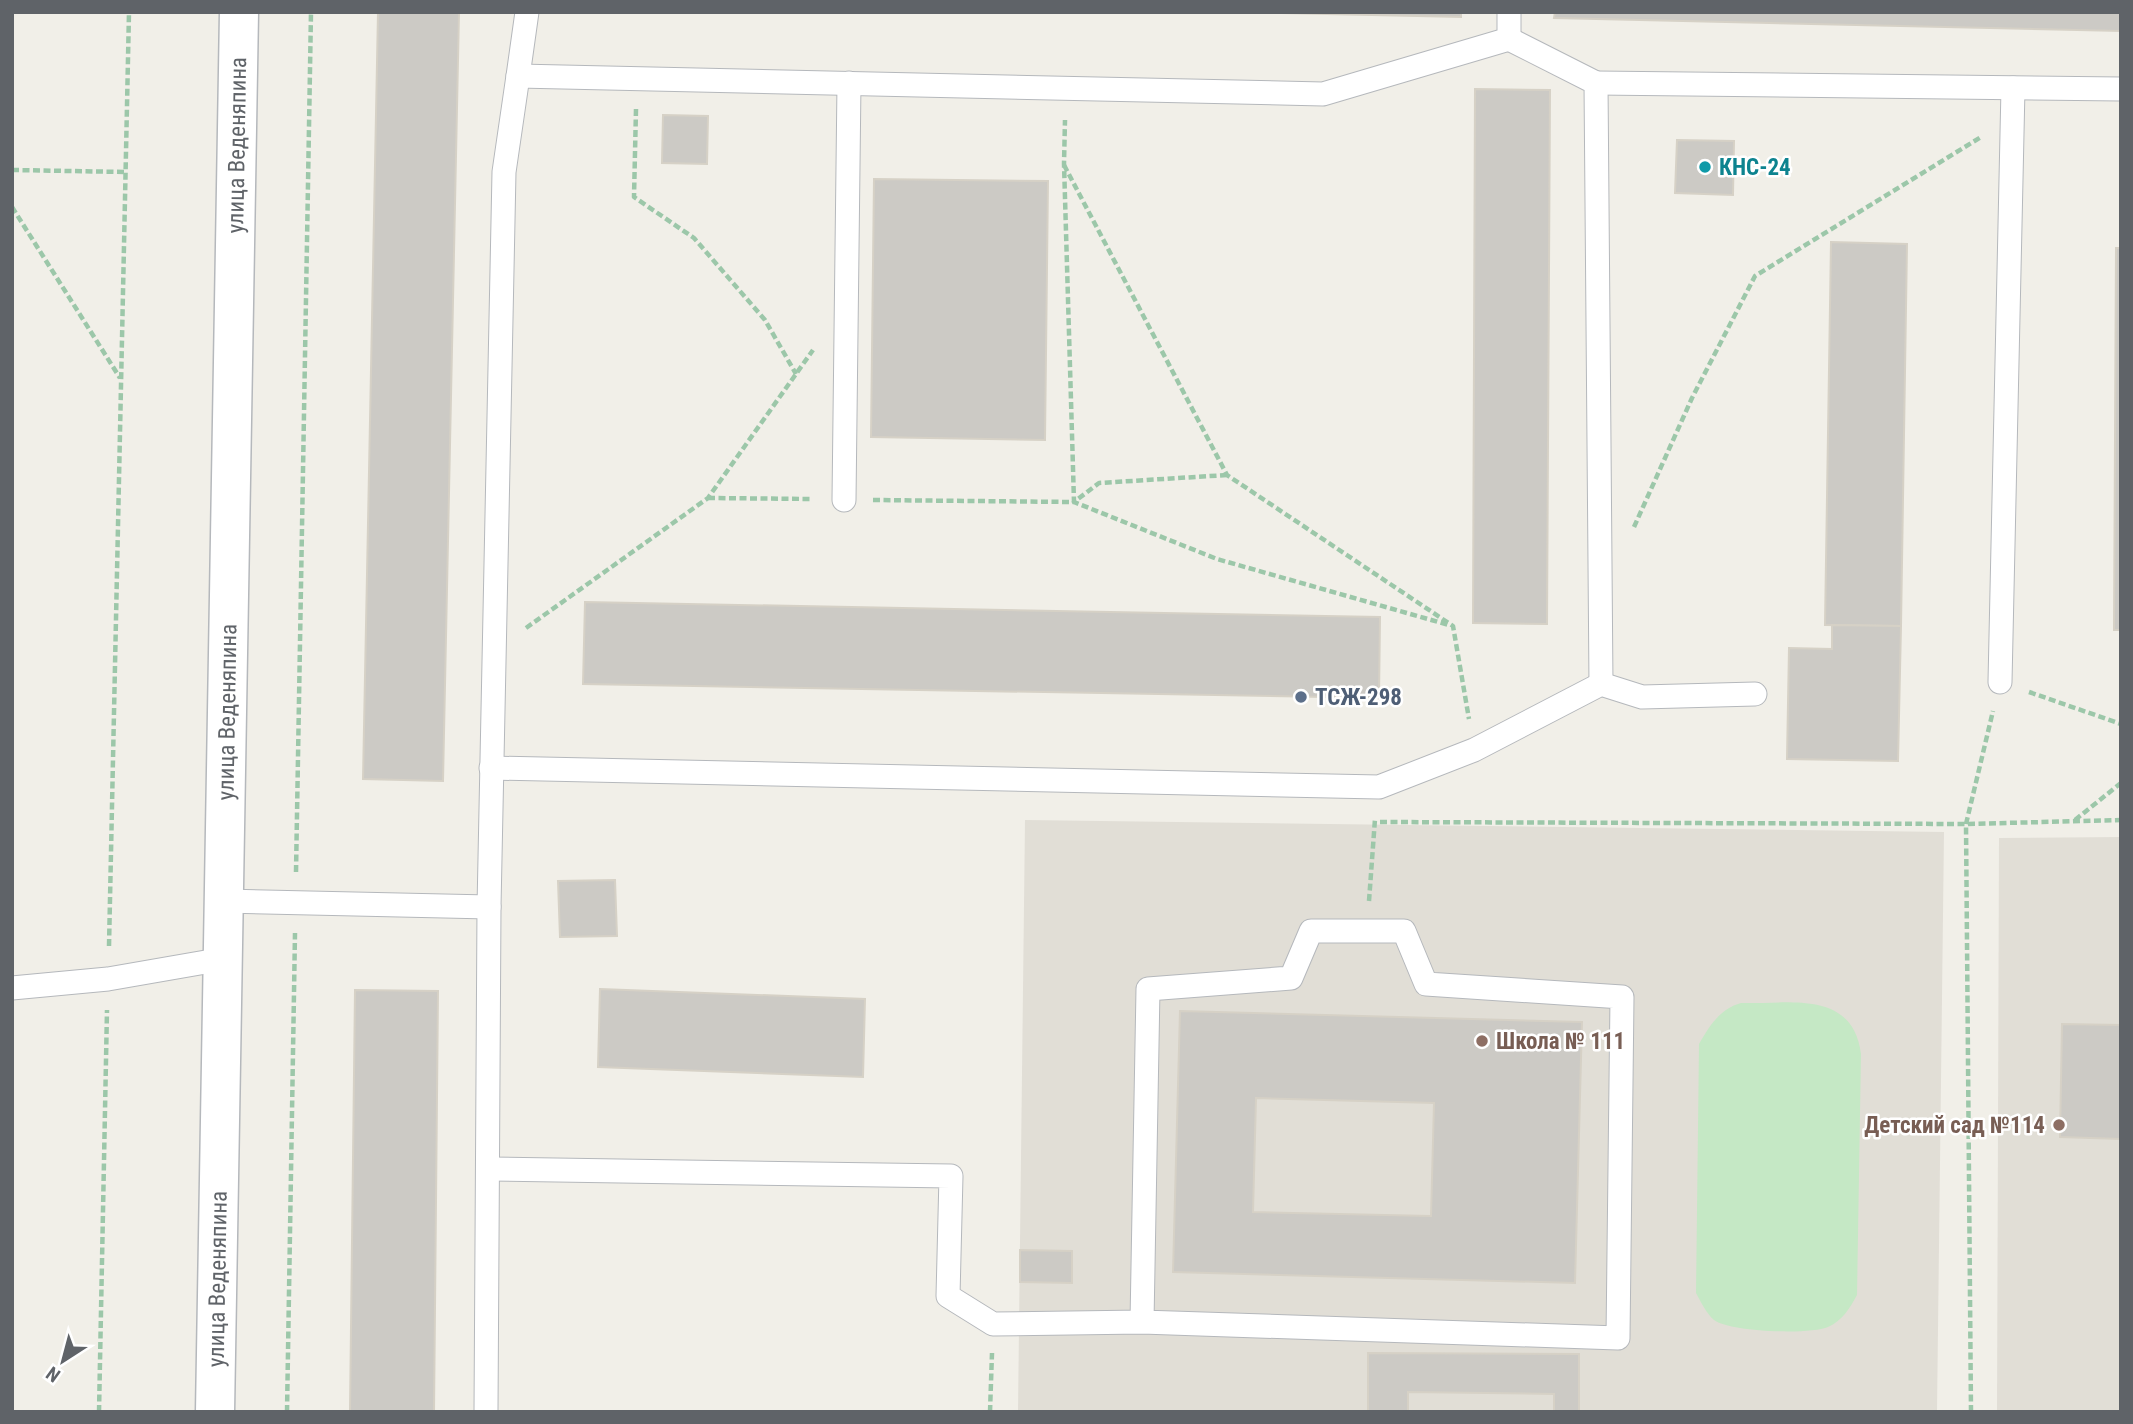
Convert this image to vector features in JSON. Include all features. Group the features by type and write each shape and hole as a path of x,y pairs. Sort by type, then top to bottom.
{"street":[{"name":"улица Веденяпина","path":"215,1412 239,12"}],"lane":[{"path":"486,1412 491,768 504,172 527,12"},
{"path":"1508,39 1509,12"},
{"path":"518,76 1323,94 1508,39 1596,83 2121,89"},
{"path":"844,500 844,307 849,83"},
{"path":"1596,83 1601,684"},
{"path":"2000,682 2013,88"},
{"path":"491,768 1379,787 1474,750 1601,684 1642,697 1755,694"},
{"path":"224,901 489,907"},
{"path":"489,1169 951,1176 948,1296 993,1324 1142,1322 1618,1338 1622,997 1426,984 1404,931 1311,931 1291,978 1148,989 1142,1322"},
{"path":"12,988 108,979 223,959"}],"path":[{"path":"99,1412 129,12"},
{"path":"288,1412 311,12"},
{"path":"636,79 635,197 694,238 765,320 796,374"},
{"path":"1067,89 1064,164 1074,502"},
{"path":"1628,538 1692,398 1755,276 2012,118"},
{"path":"1064,164 1227,475 1453,626 1474,750"},
{"path":"12,170 125,172"},
{"path":"12,207 121,379"},
{"path":"494,652 708,498 844,307"},
{"path":"1074,502 1099,483 1227,475"},
{"path":"708,498 1074,502 1217,559 1453,626"},
{"path":"1971,1412 1966,824 2000,682 2121,724"},
{"path":"2074,821 2121,783"},
{"path":"1367,931 1379,787"},
{"path":"1375,822 1966,824 2121,820"},
{"path":"990,1412 993,1324"}],"shaded area":[{"name":"Школа № 111","path":"1025,820 1944,832 1937,1412 1018,1412"},
{"name":"Детский сад №114","path":"2121,837 2121,1412 1997,1412 1999,838"}],"green space":[{"path":"1741,1003 1816,1005 1832,1010 1846,1019 1856,1033 1861,1054 1857,1295 1841,1318 1828,1327 1805,1331 1770,1331 1723,1324 1711,1317 1696,1293 1699,1044 1721,1014"}],"building":[{"path":"378,12 459,12 443,781 363,779"},
{"path":"1241,12 1461,12 1461,17"},
{"path":"1555,12 2121,12 2121,31 1554,18"},
{"path":"1475,89 1550,90 1547,624 1473,623"},
{"path":"663,115 708,116 707,164 662,163"},
{"name":"КНС-24","path":"1677,140 1734,141 1733,195 1675,193"},
{"path":"874,179 1048,181 1045,440 871,437"},
{"path":"1831,242 1907,244 1901,626 1825,625"},
{"path":"2116,248 2121,248 2121,630 2114,630"},
{"path":"585,602 1380,617 1379,698 583,684"},
{"path":"1832,625 1901,626 1898,761 1787,759 1789,648 1832,649"},
{"path":"615,880 617,936 560,937 558,881"},
{"path":"600,989 865,999 863,1077 598,1067"},
{"path":"355,990 438,991 434,1412 350,1412"},
{"path":"1180,1011 1582,1022 1575,1283 1173,1272","holes":["1256,1098 1434,1103 1431,1216 1253,1212"]},
{"path":"2062,1024 2121,1025 2121,1139 2060,1137"},
{"path":"1020,1250 1072,1251 1072,1283 1020,1282"},
{"path":"1368,1353 1579,1354 1579,1412 1554,1412 1554,1394 1408,1392 1408,1412 1368,1412"}],"place":[{"name":"КНС-24","path":"1705,167"},
{"name":"ТСЖ-298","path":"1301,697"},
{"name":"Школа № 111","path":"1482,1041"},
{"name":"Детский сад №114","path":"2059,1125"}]}
